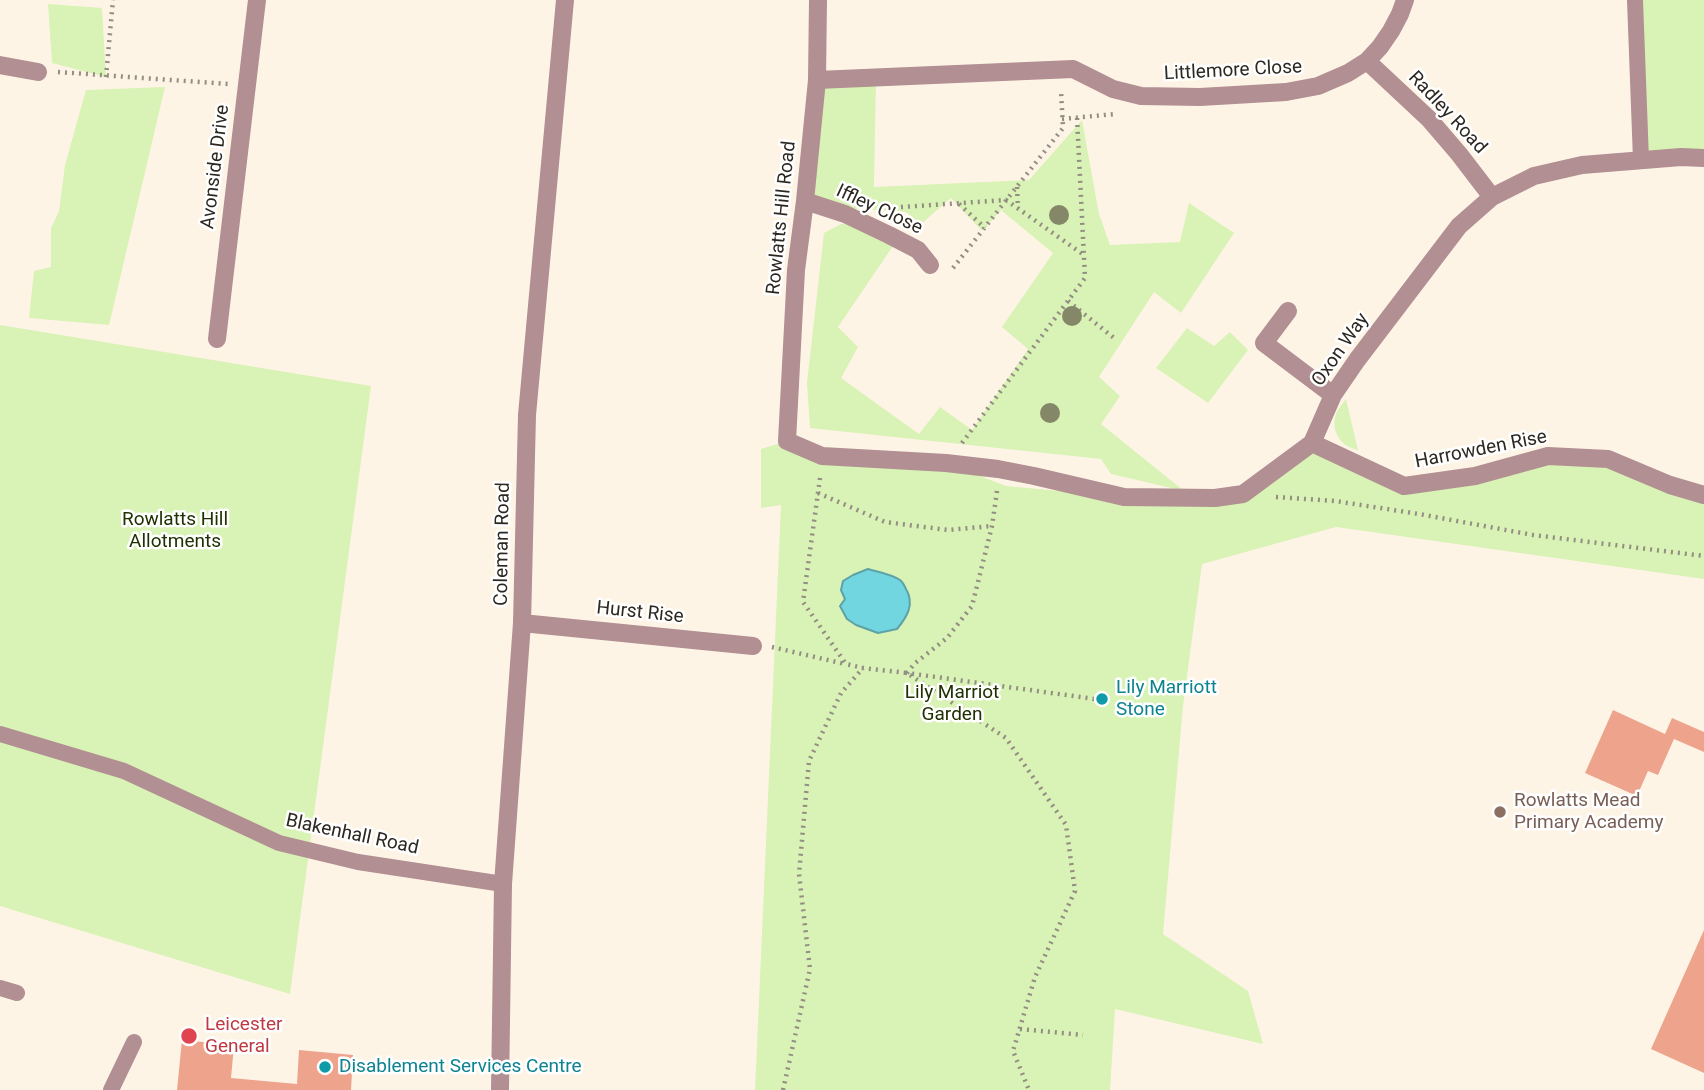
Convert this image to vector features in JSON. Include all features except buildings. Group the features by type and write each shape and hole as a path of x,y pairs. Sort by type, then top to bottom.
{"street":[{"name":"Avonside Drive","path":"217,339 257,0"},
{"name":"Coleman Road","path":"500,1090 503,884 522,623 527,415 565,0"},
{"name":"Rowlatts Hill Road","path":"818,0 817,80 796,270 787,441 822,456"},
{"name":"Littlemore Close","path":"817,80 1073,69 1113,89 1141,96 1200,97 1286,92 1318,86 1367,61 1391,31 1405,0"},
{"name":"Radley Road","path":"1367,61 1429,119 1492,197"},
{"path":"0,65 38,72"},
{"name":"Oxon Way","path":"1244,494 1311,443 1333,395 1357,360 1459,226 1492,197 1534,176 1582,165 1681,157 1704,158"},
{"name":"Iffley Close","path":"805,201 845,214 889,235 918,250 930,265"},
{"path":"1288,311 1264,343 1333,395"},
{"name":"Harrowden Rise","path":"1311,443 1404,486 1475,476 1548,456 1608,459 1671,485 1704,495"},
{"path":"822,456 946,463 1002,470 1124,497 1215,498 1244,494"},
{"name":"Hurst Rise","path":"522,623 753,646"}],"lane":[{"path":"1635,0 1641,160"},
{"name":"Blakenhall Road","path":"0,734 124,771 279,843 358,862 503,884"},
{"path":"0,988 17,993"},
{"path":"111,1090 134,1042"}],"path":[{"path":"106,76 113,0"},
{"path":"930,265 946,277 1063,128 1060,69"},
{"path":"38,72 246,85"},
{"path":"946,463 1085,278 1077,117"},
{"path":"1017,186 1018,208"},
{"path":"878,209 1006,200 1084,255"},
{"path":"958,203 985,228"},
{"path":"1068,301 1114,338"},
{"path":"822,456 803,603 846,664"},
{"path":"907,673 914,664 947,638 972,606 992,526 1002,470"},
{"path":"818,493 885,522 948,530 992,526"},
{"path":"1244,494 1335,501 1533,536 1704,556"},
{"path":"753,646 766,646 863,668 1102,700"},
{"path":"783,1090 810,969 799,874 809,761 841,693 863,668"},
{"path":"907,673 1006,738 1066,825 1075,891 1035,977 1013,1051 1029,1090"},
{"path":"1020,1029 1083,1035"}],"green space":[{"path":"1635,0 1704,0 1704,158 1641,160"},
{"path":"48,4 102,8 106,77 52,63"},
{"path":"876,78 874,187 1029,180 1082,120 1099,214 1110,245 1180,242 1189,203 1234,233 1181,313 1154,292 1099,377 1120,396 1101,424 1184,491 1111,474 1101,459 810,428 807,383 824,233 841,224 862,225 895,243 838,327 858,347 841,378 919,434 940,407 972,430 1028,349 1002,327 1053,253 1002,211 1005,206 982,231 951,198 921,224 906,212 843,208 805,201 817,83"},
{"path":"165,87 109,325 29,318 34,271 51,267 51,228 59,211 65,165 86,90"},
{"name":"Rowlatts Hill Allotments","path":"0,325 371,386 290,994 0,906"},
{"path":"1187,328 1214,346 1230,332 1248,350 1208,403 1156,368"},
{"path":"1346,399 1358,450 1342,442 1336,432 1336,414"},
{"name":"Lily Marriot Garden","path":"787,441 822,456 946,463 1006,486 1124,497 1243,494 1312,443 1404,486 1548,456 1608,459 1704,492 1704,579 1336,527 1202,564 1183,706 1163,934 1248,991 1263,1044 1115,1009 1110,1090 755,1090 781,505 761,508 761,449"}],"water":[{"path":"868,569 896,578 905,586 910,605 907,615 897,629 878,633 856,625 847,619 840,606 845,599 841,590 843,581"}],"place":[{"name":"Lily Marriott Stone","path":"1102,699"},
{"name":"Rowlatts Mead Primary Academy","path":"1500,812"},
{"name":"Leicester General","path":"189,1036"},
{"name":"Disablement Services Centre","path":"325,1067"}]}
